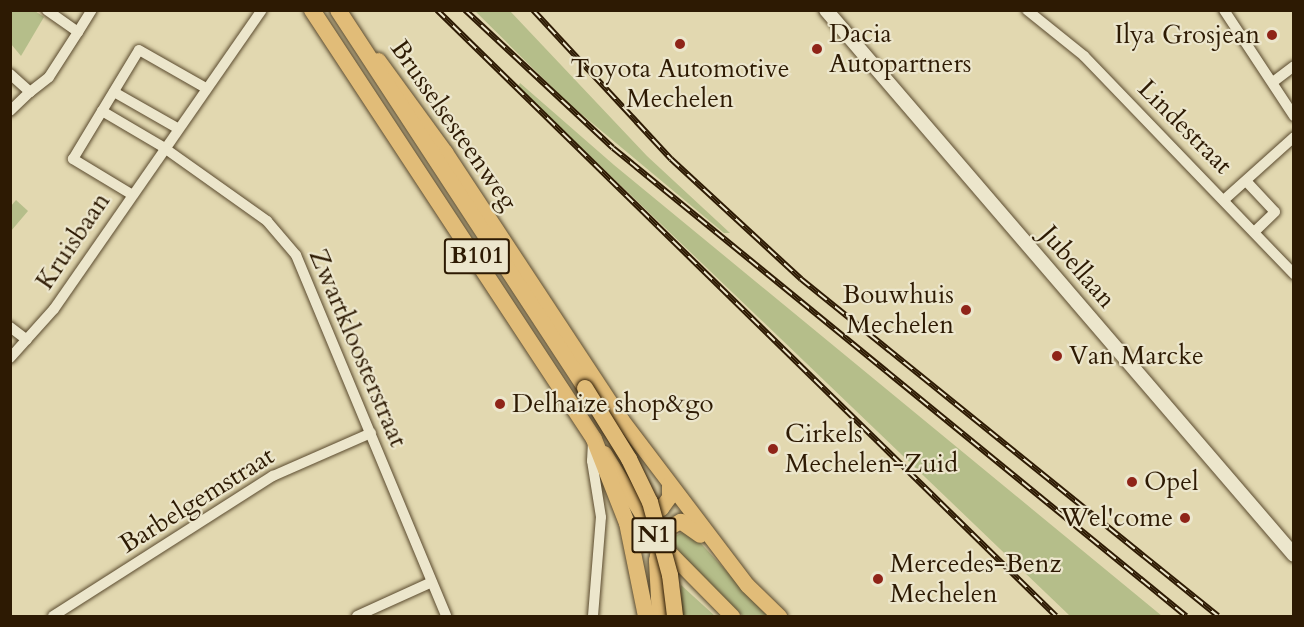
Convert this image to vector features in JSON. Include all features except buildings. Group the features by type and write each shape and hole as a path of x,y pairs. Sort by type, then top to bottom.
{"highway":[{"name":"Brusselsesteenweg","path":"312,10 594,439"},
{"name":"B101","path":"340,10 629,459 650,502 670,575 675,616"},
{"name":"B101","path":"594,439 627,523 646,616"}],"main road":[{"name":"Brusselsesteenweg","path":"340,10 445,152 574,351 669,484 747,585 779,616"},
{"name":"Jubellaan","path":"826,10 1293,555"},
{"name":"Brusselsesteenweg","path":"594,439 659,542 732,616"},
{"path":"635,504 649,511 662,508 669,497 669,484"},
{"path":"659,616 656,568 659,542 666,526 673,522 686,523 747,585"}],"street":[{"path":"47,10 78,32"},
{"path":"10,111 49,77 92,10"},
{"name":"Kruisbaan","path":"10,358 54,309 163,147 262,10"},
{"name":"Lindestraat","path":"1027,10 1084,56 1225,199 1293,274"},
{"path":"1224,10 1293,116"},
{"name":"Kruisbaan","path":"131,194 73,159 139,50 206,88"},
{"path":"1272,82 1293,66"},
{"path":"10,74 14,86 30,92"},
{"path":"114,92 177,128"},
{"path":"102,111 163,147"},
{"path":"1225,199 1293,137"},
{"name":"Zwartkloosterstraat","path":"163,147 267,221 296,255 446,616"},
{"name":"Lindestraat","path":"1246,181 1275,212 1255,231"},
{"path":"10,327 27,340"},
{"name":"Barbelgemstraat","path":"52,616 273,476 371,433"},
{"path":"593,616 601,517 592,461 594,439"},
{"path":"357,616 432,582"}],"green space":[{"path":"10,11 35,11 44,17 21,56 11,44"},
{"path":"475,11 510,11 647,156 730,233 724,233 568,103"},
{"path":"520,83 614,165 1162,616 1070,616 518,87"},
{"path":"16,200 28,211 11,231 11,206"},
{"path":"683,532 695,537 768,616 743,616 689,566 676,546 675,536"},
{"path":"681,585 715,616 682,616"}],"railway":[{"path":"437,10 1056,616"},
{"path":"465,10 613,148 1186,616"},
{"path":"533,10 671,159 801,279 1218,616"}],"place":[{"name":"Ilya Grosjean","path":"1272,35"},
{"name":"Toyota Automotive Mechelen","path":"680,44"},
{"name":"Dacia Autopartners","path":"817,49"},
{"name":"Bouwhuis Mechelen","path":"966,310"},
{"name":"Van Marcke","path":"1057,356"},
{"name":"Delhaize shop&go","path":"500,404"},
{"name":"Cirkels Mechelen-Zuid","path":"773,449"},
{"name":"Opel","path":"1132,482"},
{"name":"Wel'come","path":"1185,518"},
{"name":"Mercedes-Benz Mechelen","path":"878,579"}]}
